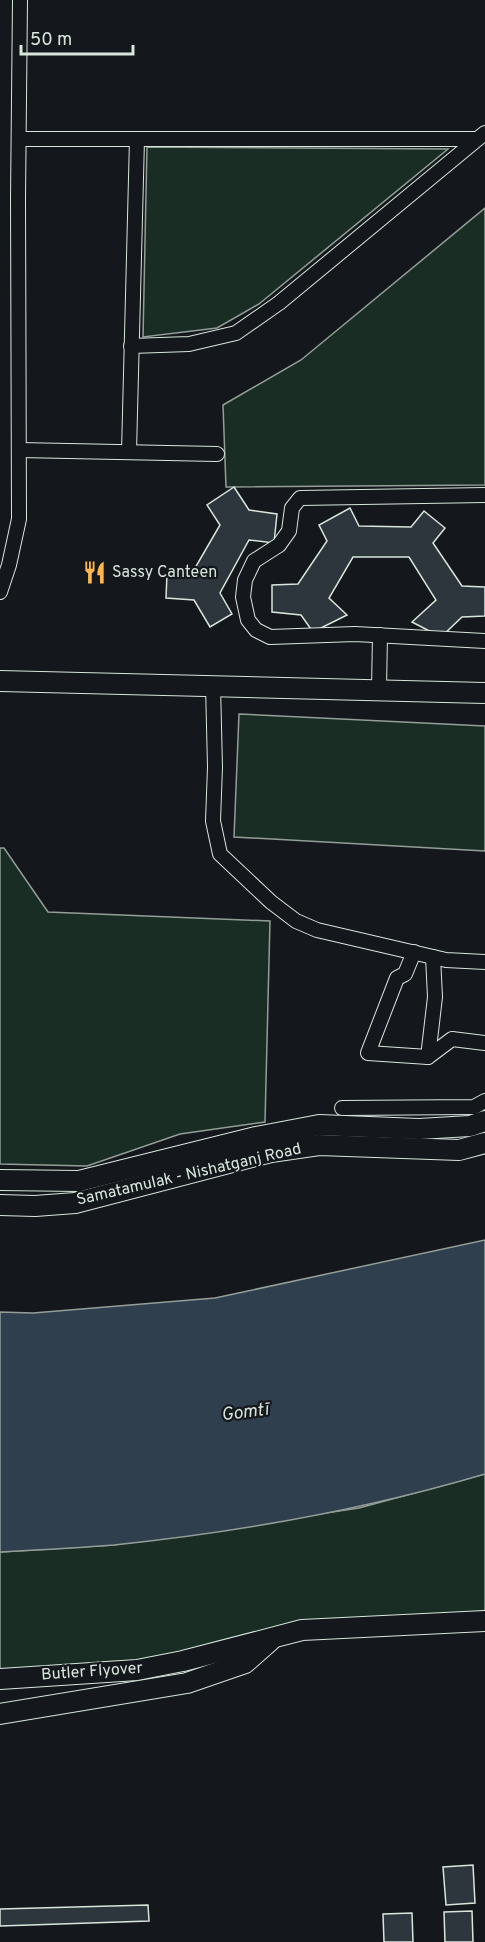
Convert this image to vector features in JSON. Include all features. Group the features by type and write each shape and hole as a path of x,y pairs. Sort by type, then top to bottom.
{"street":[{"path":"0,592 9,565 19,519 20,0"},
{"path":"19,138 481,136"},
{"path":"131,346 189,344 236,333 279,303 481,136"},
{"path":"129,452 137,138"},
{"path":"19,450 217,454"},
{"path":"485,495 300,498 292,508 289,531 279,545 254,561 245,580 243,597 248,620 256,630 270,637 355,634 485,641"},
{"path":"379,689 380,635"},
{"path":"0,681 485,693"},
{"path":"213,685 215,767 213,821 220,854 248,882 296,921 317,930 446,960 485,962"},
{"path":"414,952 405,974 397,978 368,1053 428,1057 452,1039 485,1043"},
{"path":"428,1057 435,998 433,957"},
{"path":"342,1108 474,1107 485,1101"},
{"name":"Samatamulak - Nishatganj Road","path":"0,1180 79,1181 256,1137 319,1125 419,1129 470,1126 485,1121"},
{"name":"Samatamulak - Nishatganj Road","path":"0,1205 35,1206 75,1203 271,1152 319,1145 459,1150 485,1143"},
{"name":"Butler Flyover","path":"0,1678 137,1670 272,1639 302,1629 485,1621"},
{"path":"0,1714 187,1683 244,1663 272,1639"},
{"path":"183,1661 187,1683"}],"green space":[{"path":"147,147 448,149 259,304 217,328 143,337"},
{"path":"485,208 485,485 226,487 223,405 301,360"},
{"path":"239,714 485,726 485,851 234,837"},
{"path":"0,848 4,848 48,912 270,921 265,1122 180,1134 87,1166 0,1164"},
{"path":"485,1474 485,1611 287,1625 146,1662 0,1678 0,1552 113,1545 359,1508"}],"water":[{"name":"Gomtī","path":"485,1240 485,1474 347,1509 254,1526 114,1545 0,1552 0,1312 33,1313 215,1298"}],"building":[{"path":"234,487 249,510 277,514 274,543 249,540 220,593 232,614 210,627 194,600 166,598 167,574 191,575 220,525 207,505"},
{"path":"350,508 359,526 411,527 424,511 445,528 433,543 462,586 485,587 485,616 462,617 441,637 412,622 436,600 409,557 353,557 329,598 347,615 313,632 301,615 272,612 272,585 298,584 327,541 319,525"},
{"path":"473,1865 475,1903 446,1905 443,1867"},
{"path":"148,1905 149,1921 0,1926 0,1909"},
{"path":"472,1911 473,1942 445,1942 444,1912"},
{"path":"412,1913 413,1942 384,1942 383,1914"}],"place":[{"name":"Sassy Canteen","path":"94,573"}]}
